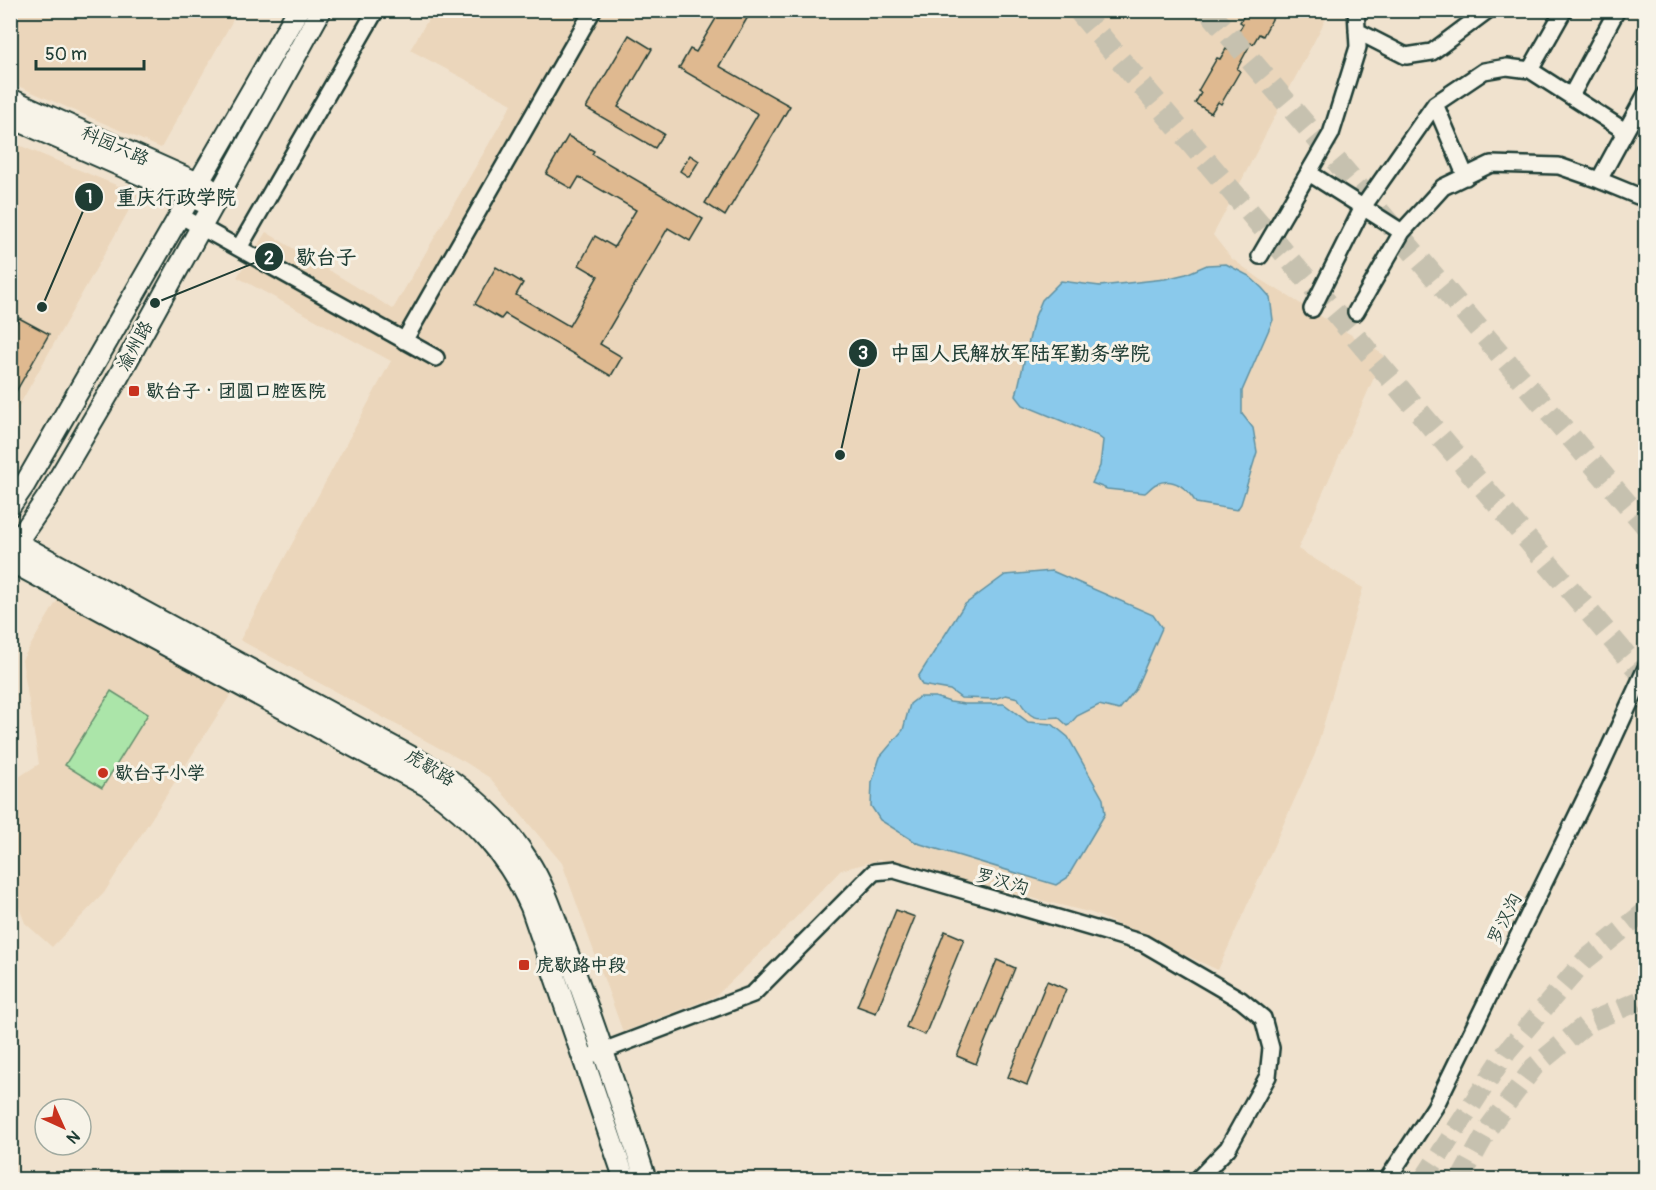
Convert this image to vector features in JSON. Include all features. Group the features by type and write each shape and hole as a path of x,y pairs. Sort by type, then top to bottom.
{"main road":[{"name":"渝州路","path":"10,506 26,484 298,10"},
{"name":"渝州路","path":"12,549 49,495 116,381 321,10"},
{"name":"科园六路","path":"10,99 216,200"},
{"name":"科园六路","path":"10,117 195,190"},
{"name":"虎歇路","path":"12,549 432,768 461,786 486,809 510,835 538,877 604,1051 646,1179"},
{"name":"虎歇路","path":"12,549 427,786 473,821 494,844 522,887 531,907 626,1179"}],"street":[{"path":"239,248 376,10"},
{"path":"404,341 593,10"},
{"path":"1260,256 1331,134 1358,47 1356,10"},
{"path":"1357,31 1406,56 1415,55 1432,52 1488,10"},
{"path":"1530,70 1564,10"},
{"path":"1571,96 1617,10"},
{"path":"1312,309 1363,207 1435,104 1484,71 1508,67 1530,70 1625,131"},
{"path":"1599,180 1646,94"},
{"path":"1435,104 1466,177"},
{"path":"1356,312 1402,232 1443,187 1491,164 1559,166 1638,196 1646,193"},
{"path":"1309,173 1402,232"},
{"path":"181,216 436,358"},
{"name":"罗汉沟","path":"1387,1179 1435,1107 1599,770 1646,668"},
{"name":"罗汉沟","path":"584,1058 753,994 874,872 894,870 1143,943 1241,1000 1263,1018 1271,1048 1268,1076 1228,1148 1197,1179"}],"shaded area":[{"path":"11,10 238,11 161,148 11,83"},
{"path":"433,11 1330,11 1213,235 1231,258 1260,279 1384,355 1298,549 1363,588 1315,754 1218,970 1092,913 879,860 841,870 716,996 623,1032 562,863 490,778 465,762 240,640 391,361 237,277 266,232 393,309 512,104 410,50"},
{"path":"11,142 138,194 11,420"},
{"name":"歇台子小学","path":"58,599 231,694 104,893 52,947 25,923 11,886 11,782 39,764 22,660"}],"green space":[{"path":"111,691 148,714 102,788 65,765"}],"water":[{"path":"1226,264 1249,276 1270,297 1273,320 1242,391 1242,414 1253,428 1257,452 1241,504 1237,510 1196,503 1180,485 1169,482 1156,484 1145,493 1107,489 1092,483 1100,466 1103,440 1023,405 1016,396 1034,319 1042,300 1061,281 1100,286 1165,279 1186,274 1207,265"},
{"path":"1052,571 1153,615 1162,628 1135,690 1119,710 1099,705 1077,716 1068,726 1058,717 1038,718 1030,714 1018,698 1006,695 994,699 961,698 950,690 922,685 918,677 964,605 1005,575"},
{"path":"919,697 935,697 965,704 1004,704 1028,722 1052,724 1068,737 1103,799 1105,814 1067,878 1056,885 917,843 880,820 871,806 872,782 880,757 903,730 910,704"}],"building":[{"path":"721,10 752,10 719,66 790,106 725,216 705,203 758,114 679,68 690,49 696,52"},
{"path":"1247,10 1277,10 1263,36 1259,34 1253,44 1251,43 1237,69 1240,71 1221,104 1218,102 1211,113 1195,103 1201,93 1198,91 1217,58 1220,59 1226,49 1228,50 1243,24 1240,22"},
{"path":"629,35 652,49 618,107 664,134 655,148 586,108"},
{"path":"568,136 594,151 592,154 703,219 690,241 668,228 600,344 622,357 611,376 505,314 501,319 475,304 496,267 523,283 516,295 569,326 598,276 579,265 595,236 614,247 636,210 579,177 572,189 546,174"},
{"path":"690,155 699,161 689,177 680,171"},
{"path":"19,318 49,334 10,402 10,334"},
{"path":"896,910 915,917 876,1013 857,1006"},
{"path":"945,931 964,939 925,1035 906,1027"},
{"path":"997,960 1015,968 976,1064 957,1056"},
{"path":"1047,981 1066,989 1027,1085 1008,1077"}],"tunnel":[{"path":"1078,10 1646,679"},
{"path":"1208,10 1646,526"},
{"path":"1423,1180 1507,1051 1585,960 1646,911"},
{"path":"1460,1180 1490,1126 1534,1067 1589,1022 1646,998"}],"place":[{"name":"歇台子","path":"155,303"},
{"name":"重庆行政学院","path":"42,307"},
{"name":"歇台子‧团圆口腔医院","path":"134,391"},
{"name":"中国人民解放军陆军勤务学院","path":"840,455"},
{"name":"歇台子小学","path":"103,773"},
{"name":"虎歇路中段","path":"524,965"}]}
